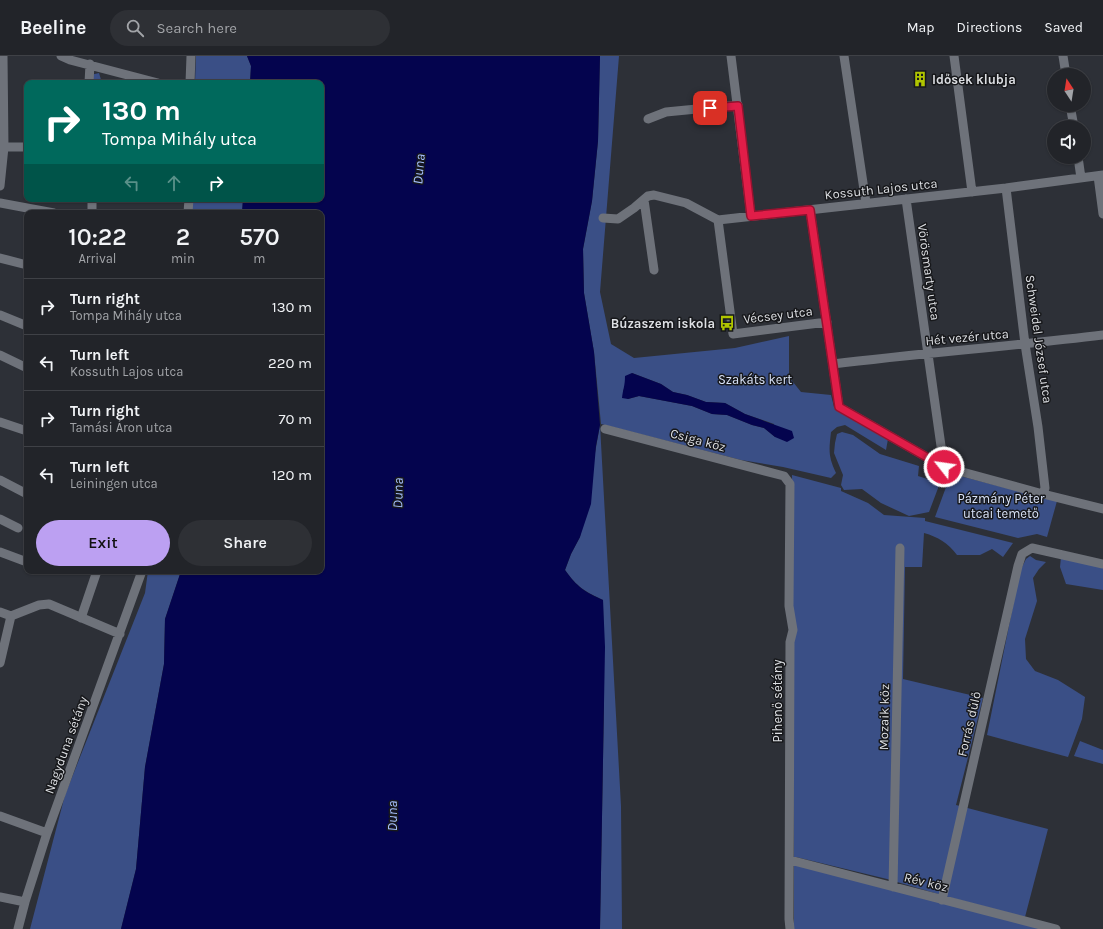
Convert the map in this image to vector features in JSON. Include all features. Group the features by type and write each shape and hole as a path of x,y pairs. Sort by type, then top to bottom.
{"street":[{"path":"0,186 3,56"},
{"path":"61,56 147,80"},
{"path":"190,80 191,56"},
{"path":"731,56 751,216"},
{"path":"844,56 866,203"},
{"path":"954,56 972,192"},
{"path":"1063,56 1065,68"},
{"path":"89,80 90,64"},
{"path":"648,119 666,112 738,106"},
{"path":"2,147 24,147"},
{"path":"1079,164 1081,178"},
{"path":"1100,176 1103,214"},
{"name":"Kossuth Lajos utca","path":"718,220 972,192 1100,176"},
{"name":"Schweidel József utca","path":"1006,188 1025,344 1038,427 1045,488 1043,494"},
{"path":"603,218 618,218 634,208 648,196 654,195 686,203 718,220"},
{"name":"Vörösmarty utca","path":"906,199 944,467"},
{"path":"644,200 654,270"},
{"path":"0,203 38,210"},
{"path":"810,210 839,407 944,467 1103,509"},
{"name":"Vécsey utca","path":"718,220 733,334 827,322"},
{"path":"0,258 24,264"},
{"path":"0,315 24,325"},
{"name":"Hét vezér utca","path":"833,364 1103,335"},
{"path":"0,355 24,367"},
{"path":"0,422 24,429"},
{"name":"Csiga köz","path":"605,429 784,476"},
{"name":"Pihenő sétány","path":"784,476 790,484 789,606 793,630 790,642 788,824 790,860 790,929"},
{"path":"0,480 24,492"},
{"path":"0,519 18,528"},
{"name":"Mozaik köz","path":"893,887 900,548"},
{"name":"Forrás dűlő","path":"942,900 1022,554 1032,548 1103,564"},
{"path":"0,552 24,561"},
{"path":"82,618 96,574"},
{"name":"Nagyduna sétány","path":"18,929 47,833 141,574"},
{"path":"0,612 11,616 39,605 46,604 120,634"},
{"path":"0,663 11,616"},
{"path":"0,816 47,833"},
{"name":"Rév köz","path":"790,860 1056,929"},
{"path":"0,897 25,902"}],"green space":[{"path":"196,56 247,56 251,66 250,80 195,80"},
{"name":"Szakáts kert","path":"600,56 619,56 600,292 611,344 634,358 735,348 789,336 789,377 801,392 831,395 834,407 888,439 886,450 845,425 837,427 831,432 830,453 836,473 831,478 783,467 741,460 601,424 594,352 584,293 583,249 592,201 598,141","holes":["632,373 661,384 673,392 706,402 725,403 745,414 774,424 775,437 764,428 727,415 712,414 692,406 639,396 628,399 623,391"]},
{"path":"99,73 101,80 84,80 86,76"},
{"path":"192,202 243,202 242,210 191,210"},
{"path":"600,425 621,806 622,929 600,929 604,704 603,600 581,588 573,581 565,570 580,537"},
{"path":"842,432 853,435 880,454 919,466 918,476 940,483 929,512 909,516 881,503 862,489 844,490 841,485 843,475 834,453 837,434"},
{"path":"792,475 841,488 841,491 868,503 884,515 925,518 925,521 1013,543 1003,557 992,549 980,555 957,555 942,541 934,536 924,533 922,567 905,567 903,679 983,698 956,805 1048,829 1025,917 887,879 796,857 794,859"},
{"name":"Pázmány Péter utcai temető","path":"956,475 1057,501 1047,537 1037,534 1018,538 935,517 949,479 954,480"},
{"path":"1030,556 1036,560 1046,562 1033,578 1037,601 1025,639 1026,659 1035,671 1058,680 1085,697 1082,719 1068,757 987,735 1020,571 1026,559"},
{"path":"1061,557 1103,568 1103,590 1066,584 1060,567"},
{"path":"148,574 180,574 165,619 164,664 145,767 136,869 121,929 30,929 65,795 145,593"},
{"path":"1080,741 1103,750 1103,764 1074,756"},
{"path":"794,863 1041,929 794,929"}],"water":[{"name":"Duna","path":"247,56 600,56 598,141 592,201 583,249 584,293 594,352 600,425 596,446 591,504 580,537 565,570 573,581 591,594 603,600 605,647 600,929 121,929 136,869 145,767 164,664 165,619 180,574 324,574 324,210 242,210 243,202 324,202 324,80 250,80 251,66"},
{"path":"632,373 661,384 673,392 706,402 725,403 745,414 792,431 794,438 787,442 775,437 764,428 727,415 712,414 692,406 639,396 628,399 622,398 625,376"}],"place":[{"name":"Idősek klubja","path":"920,79"},
{"name":"Búzaszem iskola","path":"727,323"}],"route":[{"path":"710,108 738,106 751,216 810,210 839,407 944,467"}]}
